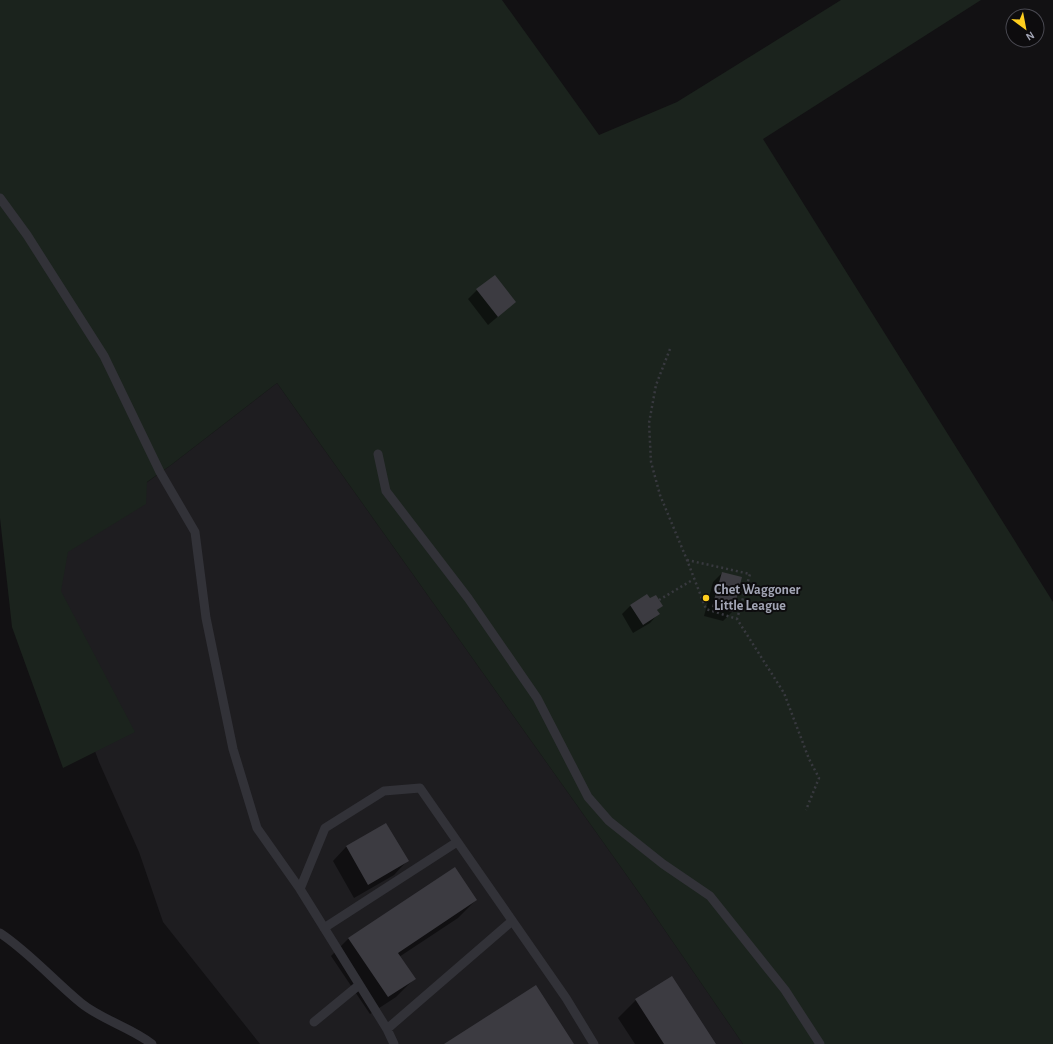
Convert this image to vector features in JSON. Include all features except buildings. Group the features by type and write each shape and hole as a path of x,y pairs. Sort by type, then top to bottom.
{"lane":[{"path":"0,198 27,235 104,356 160,472 194,532 206,618 233,749 257,828 300,889 387,1029 394,1044"},
{"path":"378,454 386,491 468,598 537,698 588,796 609,821 663,864 710,896 785,990 820,1044"},
{"path":"300,889 325,828 384,791 420,788 456,842 566,998 594,1044"},
{"path":"324,928 456,842"},
{"path":"387,1029 512,921"},
{"path":"0,933 18,945 81,1003 103,1018 144,1038 152,1044"},
{"path":"314,1022 359,985"}],"path":[{"path":"670,349 656,386 649,423 651,462 660,496 706,609 737,619 784,694 809,759 818,778 806,810"},
{"path":"687,560 750,574 737,619"},
{"path":"659,600 694,579"}],"shaded area":[{"name":"Chet Waggoner Little League","path":"0,0 502,0 599,135 677,102 841,0 981,0 763,139 1053,602 1053,1044 743,1044 640,894 277,383 147,482 146,504 68,552 61,591 135,732 63,768 12,627 0,518"},
{"path":"277,383 640,894 743,1044 260,1044 163,922 139,852 99,762 68,679 36,562 171,465"}],"place":[{"name":"Chet Waggoner Little League","path":"706,598"}]}
